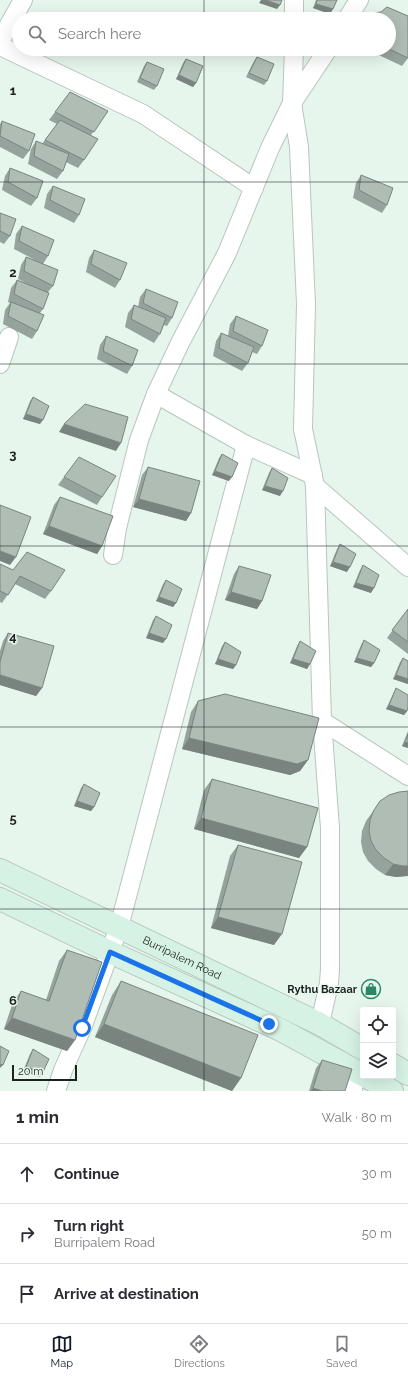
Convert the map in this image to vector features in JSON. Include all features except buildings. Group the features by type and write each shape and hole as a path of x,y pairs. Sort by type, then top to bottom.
{"main road":[{"name":"Burripalem Road","path":"0,870 320,1024 360,1047"},
{"name":"Burripalem Road","path":"0,899 110,952 269,1024 359,1078 392,1091"},
{"path":"396,1067 408,1074"}],"street":[{"path":"16,12 23,0"},
{"path":"294,0 294,12"},
{"path":"351,12 359,0"},
{"path":"0,41 12,20"},
{"path":"0,46 12,52"},
{"path":"21,56 143,114 254,188"},
{"path":"294,56 292,103 299,147 306,304 303,429 314,481 322,721 330,828 330,969 329,983 320,1024"},
{"path":"114,555 117,528 137,447 156,394 180,343 227,253 270,148 292,103 323,56"},
{"path":"0,364 9,337"},
{"path":"156,394 246,445 314,481 407,563"},
{"path":"56,1091 82,1028 119,927 246,445"},
{"path":"322,721 408,776"}],"place":[{"name":"Rythu Bazaar","path":"371,989"}],"route":[{"path":"82,1028 110,952 269,1024"}]}
